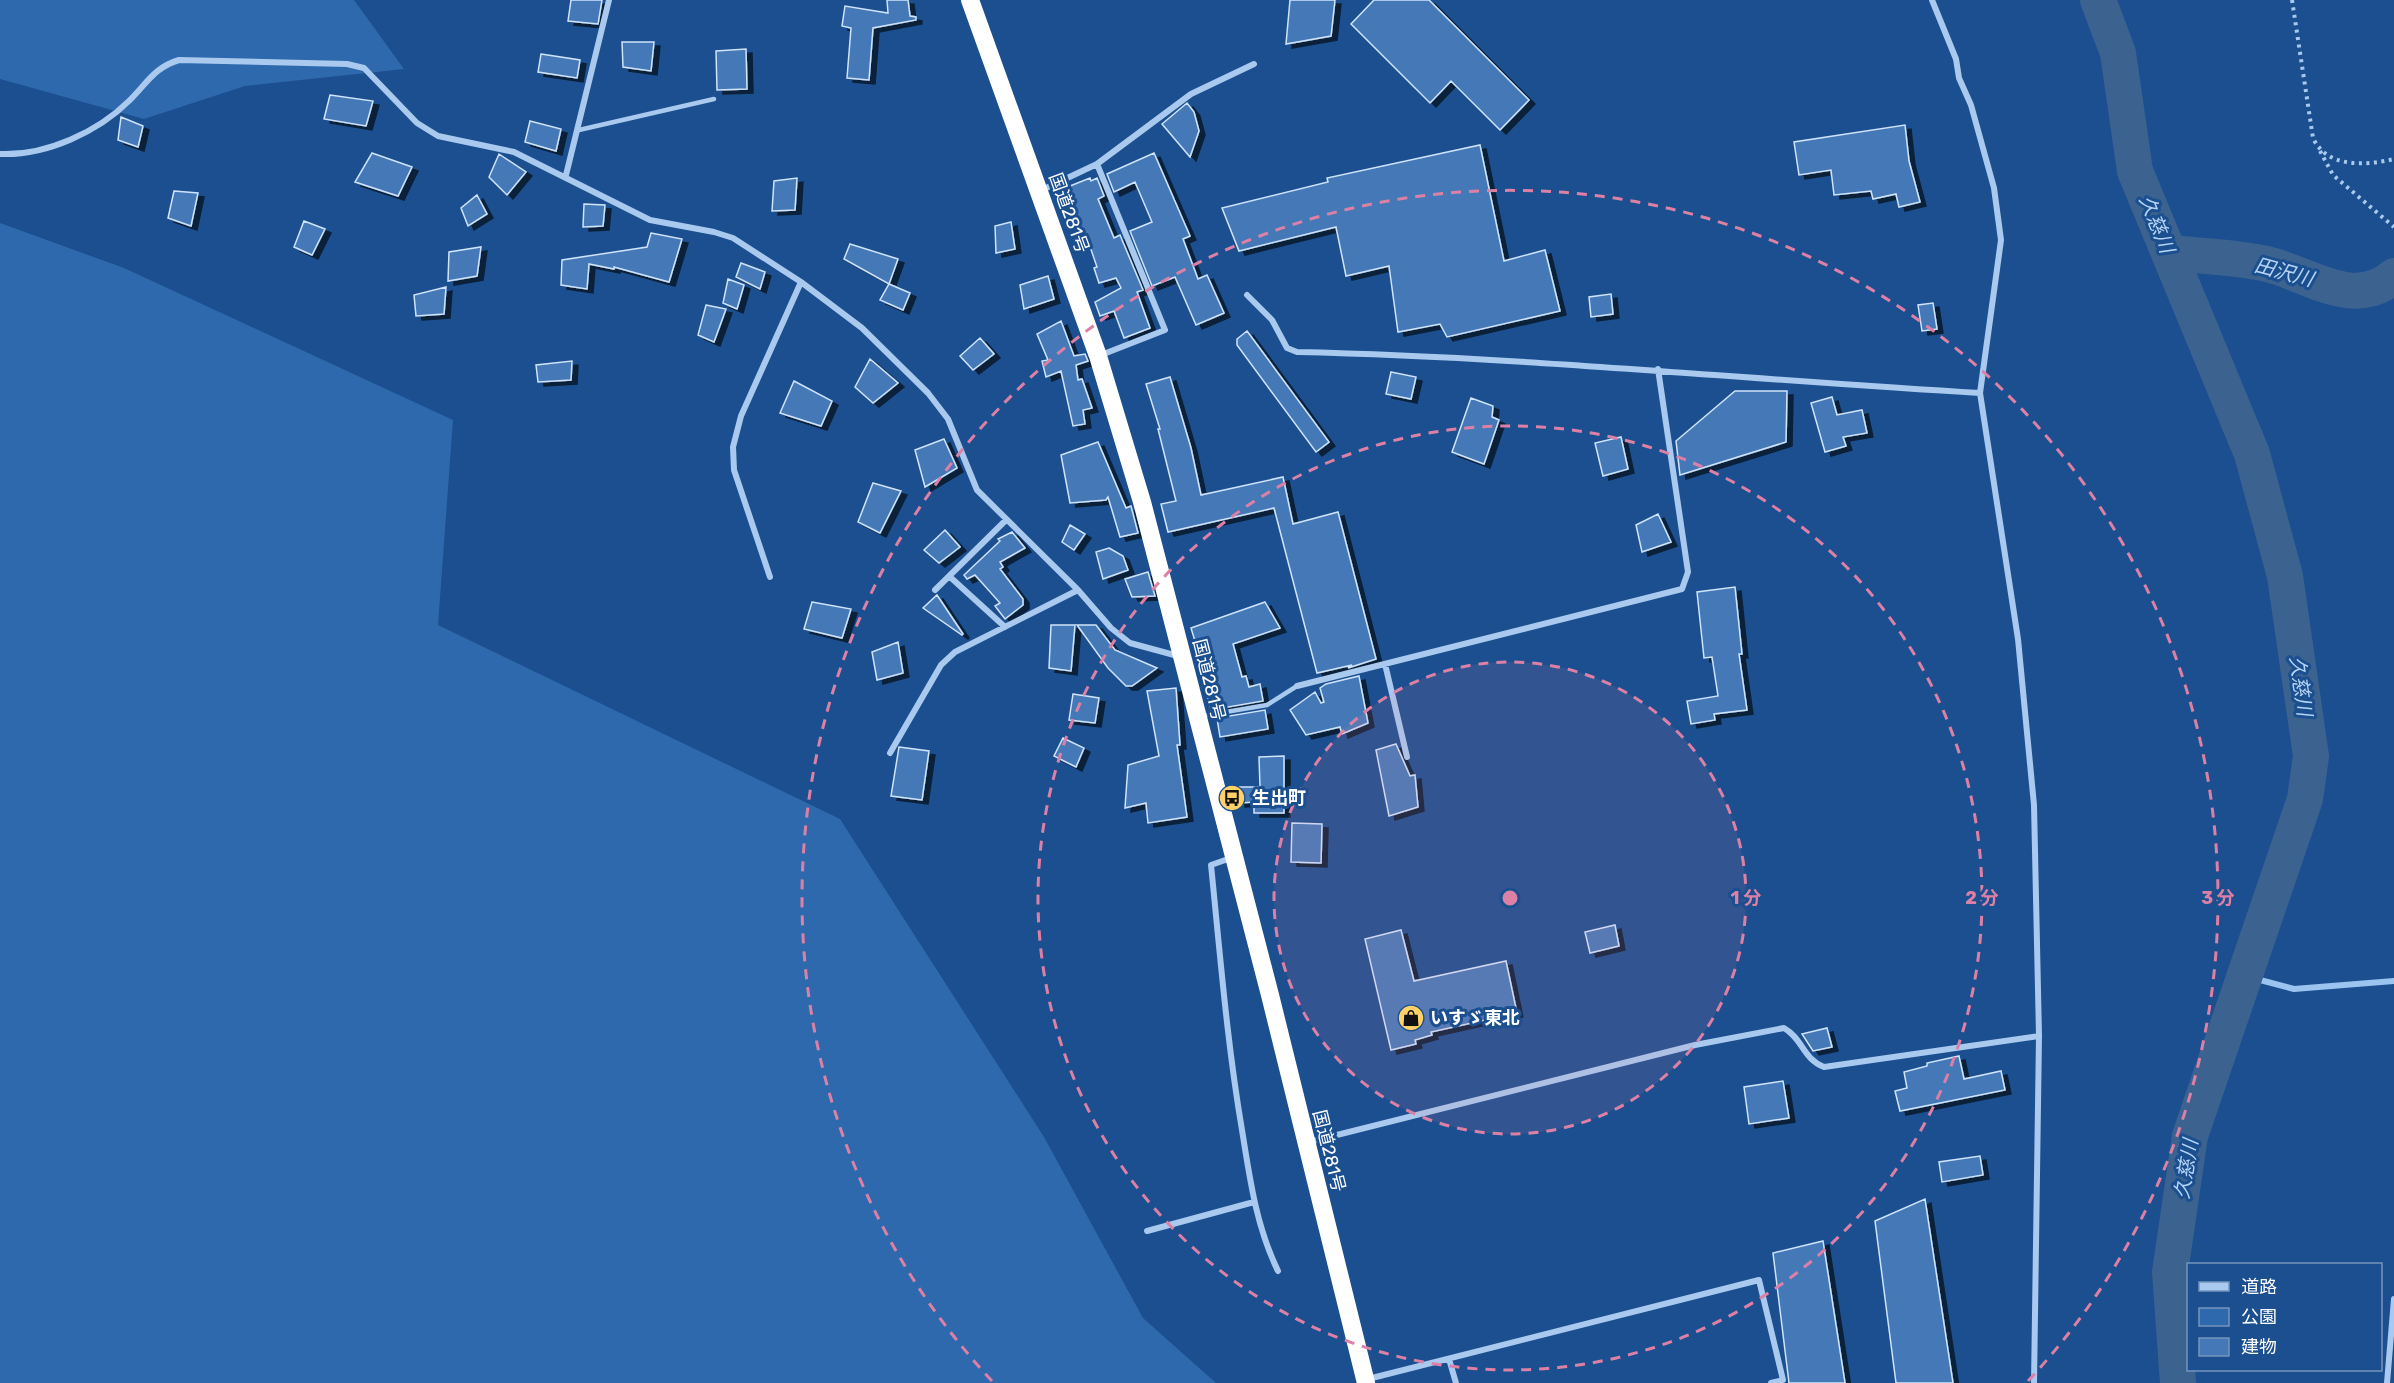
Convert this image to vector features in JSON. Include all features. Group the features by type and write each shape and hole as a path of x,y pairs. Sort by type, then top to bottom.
{"highway":[{"name":"国道281号","path":"970,0 1098,356 1142,502 1235,857 1365,1382"}],"street":[{"path":"566,175 579,130 609,0"},
{"path":"1932,0 1956,59 1959,78 1974,116 1994,188 2001,240 1980,393 2016,628 2027,729 2036,870 2039,1036 2034,1383"},
{"path":"0,154 15,155 92,131 129,102 163,65 179,60 347,64 364,68 417,123 438,136 514,152 566,175 650,220 714,232 733,238 801,282 862,328 928,393 948,419 977,490 1078,590 1111,628 1130,643 1182,657"},
{"path":"1039,192 1096,164 1191,94 1254,64"},
{"path":"1096,164 1165,330 1098,356"},
{"path":"770,577 734,470 733,447 741,416 801,282"},
{"path":"1247,295 1272,321 1287,348 1297,352 1658,369 1803,383 1980,393"},
{"path":"1297,686 1682,589 1689,572 1658,369"},
{"path":"935,590 1006,520"},
{"path":"949,576 1005,627"},
{"path":"890,753 941,665 956,652 1078,590"},
{"path":"1385,664 1407,757"},
{"path":"1235,857 1211,865 1225,1008 1254,1202 1264,1241 1278,1271"},
{"path":"1305,1143 1695,1045 1784,1028 1794,1034 1812,1062 1824,1067 2039,1036"},
{"path":"1147,1231 1254,1202"},
{"path":"1365,1382 1759,1280 1784,1380 1772,1383"},
{"path":"2387,1383 2394,1299"},
{"path":"1449,1359 1456,1383"}],"lane":[{"path":"579,130 714,99"},
{"path":"1197,717 1267,705 1297,686"}],"path":[{"path":"2292,0 2313,138 2317,148 2333,175 2394,227"},
{"path":"2317,148 2332,159 2353,163 2394,159"}],"green space":[{"path":"0,0 354,0 404,69 245,86 144,119 0,79"},
{"path":"0,223 124,268 453,420 438,625 840,819 1044,1137 1143,1318 1216,1383 0,1383"}],"building":[{"path":"571,0 602,0 598,24 568,21"},
{"path":"887,0 908,0 910,16 916,17 916,20 873,28 869,80 847,78 851,28 842,26 845,6 888,13"},
{"path":"1290,0 1335,0 1331,36 1286,44"},
{"path":"1374,0 1429,0 1529,100 1500,130 1451,81 1430,103 1351,24"},
{"path":"622,42 654,42 651,71 623,67"},
{"path":"746,49 747,89 717,90 716,51"},
{"path":"541,54 580,60 577,78 538,72"},
{"path":"330,95 373,101 366,126 324,119"},
{"path":"1187,103 1194,112 1199,131 1190,157 1162,124"},
{"path":"121,117 143,126 138,147 118,140"},
{"path":"530,121 561,129 556,151 525,142"},
{"path":"1905,125 1909,161 1920,202 1899,207 1896,194 1873,199 1871,191 1834,195 1831,170 1799,175 1794,142"},
{"path":"1480,145 1504,261 1545,250 1560,311 1447,337 1440,324 1398,332 1389,266 1346,276 1336,227 1239,251 1222,208 1328,182 1327,178"},
{"path":"372,153 412,167 398,196 355,182"},
{"path":"1154,153 1190,236 1183,239 1198,279 1207,275 1224,313 1196,325 1175,277 1152,286 1130,231 1152,222 1135,182 1114,192 1107,174"},
{"path":"499,154 526,172 507,195 489,177"},
{"path":"797,178 795,210 772,211 774,181"},
{"path":"1090,178 1091,181 1097,178 1104,196 1098,199 1114,238 1120,235 1143,290 1137,292 1150,328 1124,338 1114,311 1100,316 1095,302 1121,288 1116,278 1099,283 1094,268 1097,267 1086,235 1080,238 1060,190"},
{"path":"174,191 198,193 191,226 168,218"},
{"path":"477,195 487,214 468,226 461,208"},
{"path":"584,204 605,205 603,226 583,227"},
{"path":"304,221 325,229 312,255 294,247"},
{"path":"1011,222 1015,249 996,253 995,226"},
{"path":"651,233 682,239 669,282 614,267 614,269 589,264 587,289 561,285 562,260 647,247"},
{"path":"850,244 898,259 889,284 844,259"},
{"path":"481,247 477,276 448,281 449,252"},
{"path":"741,263 765,272 760,289 736,277"},
{"path":"1048,276 1054,299 1024,309 1020,285"},
{"path":"728,279 744,285 737,309 723,303"},
{"path":"889,284 910,293 903,310 880,300"},
{"path":"446,287 444,314 416,316 414,295"},
{"path":"1611,294 1613,314 1591,317 1589,297"},
{"path":"1933,303 1937,329 1922,331 1918,305"},
{"path":"706,305 726,309 714,342 698,335"},
{"path":"1061,321 1074,356 1085,354 1088,361 1076,365 1078,380 1082,379 1092,408 1083,410 1085,424 1073,426 1061,371 1046,377 1042,361 1048,360 1037,334"},
{"path":"1247,331 1329,442 1316,452 1237,345 1237,339"},
{"path":"980,338 994,354 973,370 960,356"},
{"path":"870,359 898,383 873,403 855,387"},
{"path":"572,361 571,380 538,382 536,365"},
{"path":"1391,372 1416,377 1411,399 1386,394"},
{"path":"1170,377 1191,448 1201,495 1283,477 1293,524 1338,512 1376,659 1348,668 1352,665 1317,673 1274,508 1168,532 1161,504 1176,501 1158,429 1160,429 1146,384"},
{"path":"794,381 832,401 821,426 780,413"},
{"path":"1735,391 1787,391 1786,442 1680,475 1676,441"},
{"path":"1832,397 1837,415 1862,410 1867,433 1843,437 1846,446 1825,452 1811,403"},
{"path":"1471,398 1493,406 1492,417 1499,420 1484,464 1452,452"},
{"path":"1621,437 1628,469 1603,476 1595,443"},
{"path":"944,439 957,468 925,487 915,450"},
{"path":"1098,442 1126,508 1131,506 1138,533 1120,537 1108,497 1106,500 1070,503 1061,455"},
{"path":"873,483 901,491 880,533 858,522"},
{"path":"1658,514 1671,542 1642,552 1636,525"},
{"path":"1070,525 1085,534 1074,550 1062,542"},
{"path":"945,530 960,547 939,563 924,550"},
{"path":"1012,532 1025,548 1000,562 1003,567 1000,569 1023,599 1023,605 1005,619 995,606 1000,603 975,575 967,579 964,575 1000,541 998,539"},
{"path":"1109,548 1123,556 1128,570 1103,579 1096,552"},
{"path":"1148,572 1155,596 1132,597 1125,579"},
{"path":"1735,587 1742,654 1739,654 1747,710 1714,714 1715,720 1691,724 1687,701 1718,696 1712,657 1704,658 1697,592"},
{"path":"937,595 963,634 962,635 923,608"},
{"path":"812,602 851,609 842,638 804,629"},
{"path":"1265,602 1280,628 1233,644 1242,677 1246,676 1249,687 1260,684 1263,701 1211,710 1201,672 1204,671 1191,628"},
{"path":"1051,625 1075,625 1071,671 1049,668"},
{"path":"1077,625 1096,625 1115,650 1157,668 1132,686 1126,686 1108,668"},
{"path":"898,642 903,673 877,680 872,652"},
{"path":"1359,676 1368,723 1342,734 1340,727 1306,735 1290,710 1315,692 1321,703 1324,702 1320,688 1326,684"},
{"path":"1176,688 1180,745 1177,745 1187,817 1148,823 1146,803 1125,808 1128,765 1159,756 1147,691"},
{"path":"1073,694 1099,698 1095,723 1069,720"},
{"path":"1265,710 1268,729 1220,737 1217,718"},
{"path":"1063,738 1084,748 1076,767 1054,756"},
{"path":"1396,744 1410,776 1415,775 1418,807 1389,816 1376,750"},
{"path":"899,747 929,751 922,800 891,796"},
{"path":"1284,756 1284,813 1254,813 1254,802 1239,803 1239,787 1260,787 1259,757"},
{"path":"1292,823 1322,824 1321,863 1291,862"},
{"path":"1615,925 1619,946 1590,953 1585,932"},
{"path":"1401,930 1414,981 1506,961 1517,1013 1431,1032 1432,1035 1415,1040 1416,1044 1391,1050 1365,939"},
{"path":"1827,1028 1832,1047 1813,1051 1802,1034"},
{"path":"1959,1056 1964,1079 2001,1071 2005,1090 1900,1111 1895,1091 1907,1088 1904,1072 1927,1066 1927,1063"},
{"path":"1783,1081 1789,1118 1749,1124 1744,1087"},
{"path":"1980,1156 1983,1175 1942,1182 1939,1162"},
{"path":"1925,1199 1953,1383 1896,1383 1875,1221"},
{"path":"1823,1241 1845,1383 1789,1383 1773,1253"}],"waterway":[{"name":"久慈川","path":"2098,0 2118,53 2135,171 2252,454 2285,576 2311,756 2305,799 2190,1136 2170,1272 2178,1383"},
{"name":"田沢川","path":"2170,253 2231,258 2267,264 2331,287 2347,290 2363,290 2379,286 2394,276"},
{"path":"2245,976 2294,989 2394,981"}],"place":[{"name":"生出町","path":"1232,798"},
{"name":"いすゞ東北","path":"1411,1018"}]}
